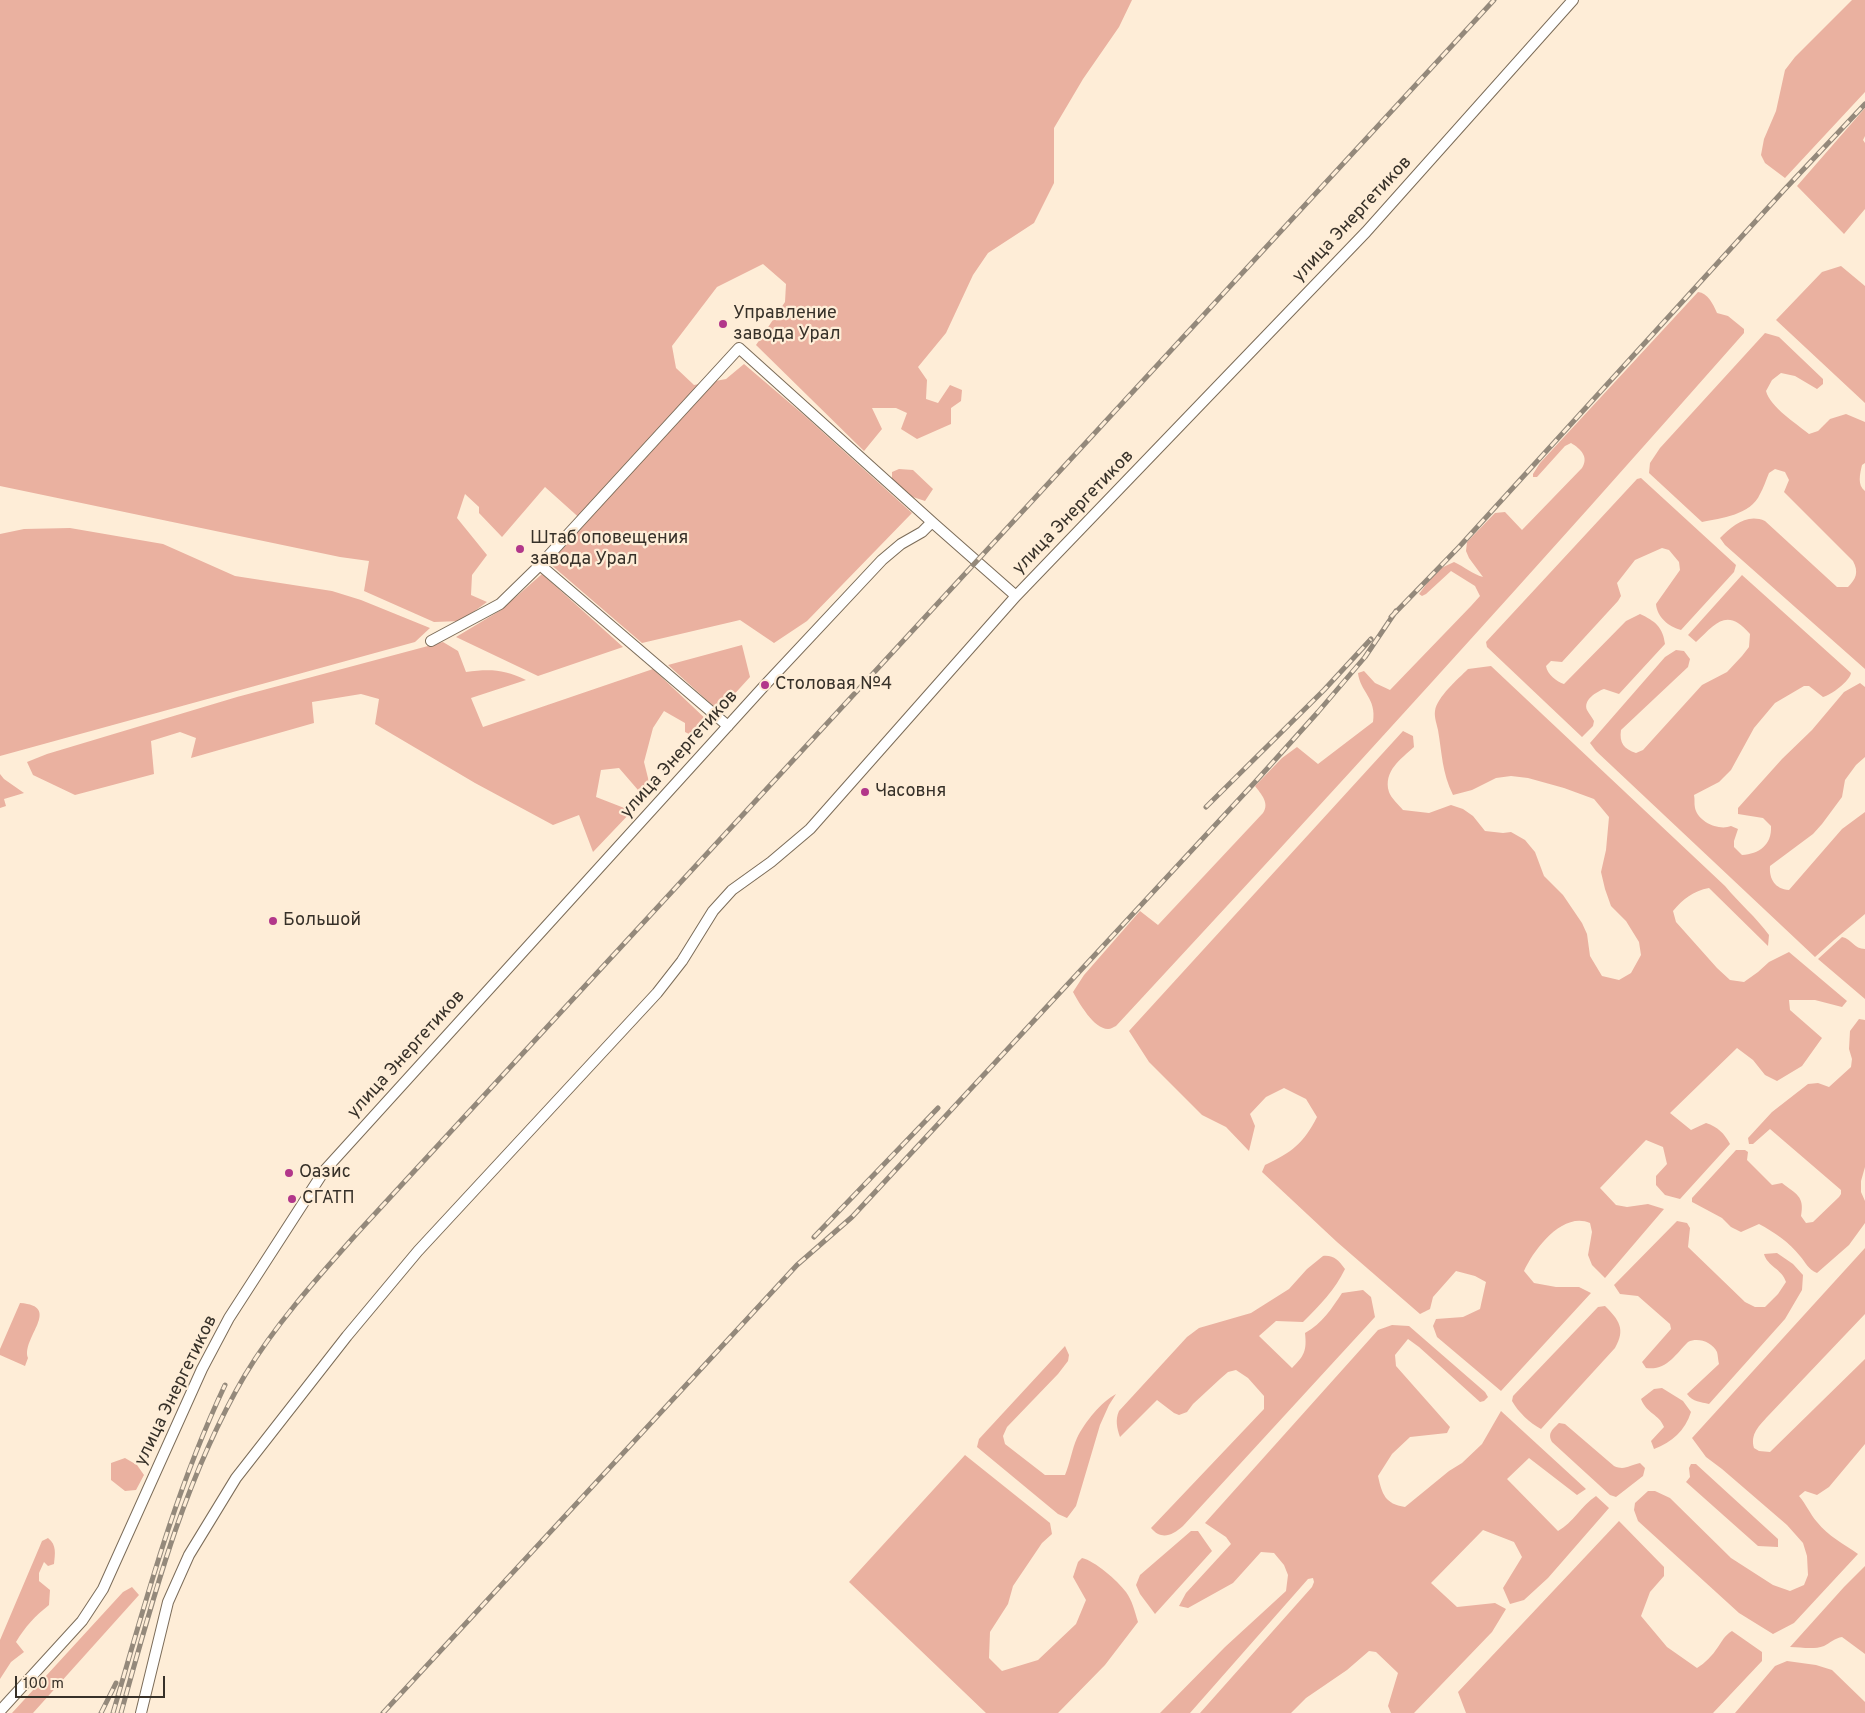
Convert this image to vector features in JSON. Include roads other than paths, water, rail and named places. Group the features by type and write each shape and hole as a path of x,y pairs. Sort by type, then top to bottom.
{"street":[{"name":"улица Энергетиков","path":"0,1711 82,1621 103,1590 202,1369 229,1318 324,1171 728,726 882,560 901,544 922,532 932,522 1016,596 1366,232 1573,0"},
{"path":"431,641 500,604 540,565 739,348 932,522"},
{"path":"540,565 728,726"},
{"path":"141,1713 168,1602 174,1588 200,1536 236,1478 280,1421 347,1336 418,1252 658,993 682,961 713,911 732,890 771,862 810,829 1016,596"}],"railway":[{"path":"121,1713 158,1583 187,1497 204,1456 223,1415 257,1355 299,1300 360,1230 1494,0"},
{"path":"1391,617 1459,547 1785,189 1865,104"},
{"path":"383,1713 797,1265 852,1217 1256,781 1365,657 1396,611"},
{"path":"1206,807 1324,690 1371,639"},
{"path":"814,1237 938,1108"},
{"path":"113,1713 176,1506 207,1425 225,1385"},
{"path":"101,1713 116,1683"}],"place":[{"name":"Управление завода Урал","path":"723,324"},
{"name":"Штаб оповещения завода Урал","path":"520,549"},
{"name":"Столовая №4","path":"765,685"},
{"name":"Часовня","path":"865,792"},
{"name":"Большой","path":"273,921"},
{"name":"Оазис","path":"289,1173"},
{"name":"СГАТП","path":"292,1199"}]}
